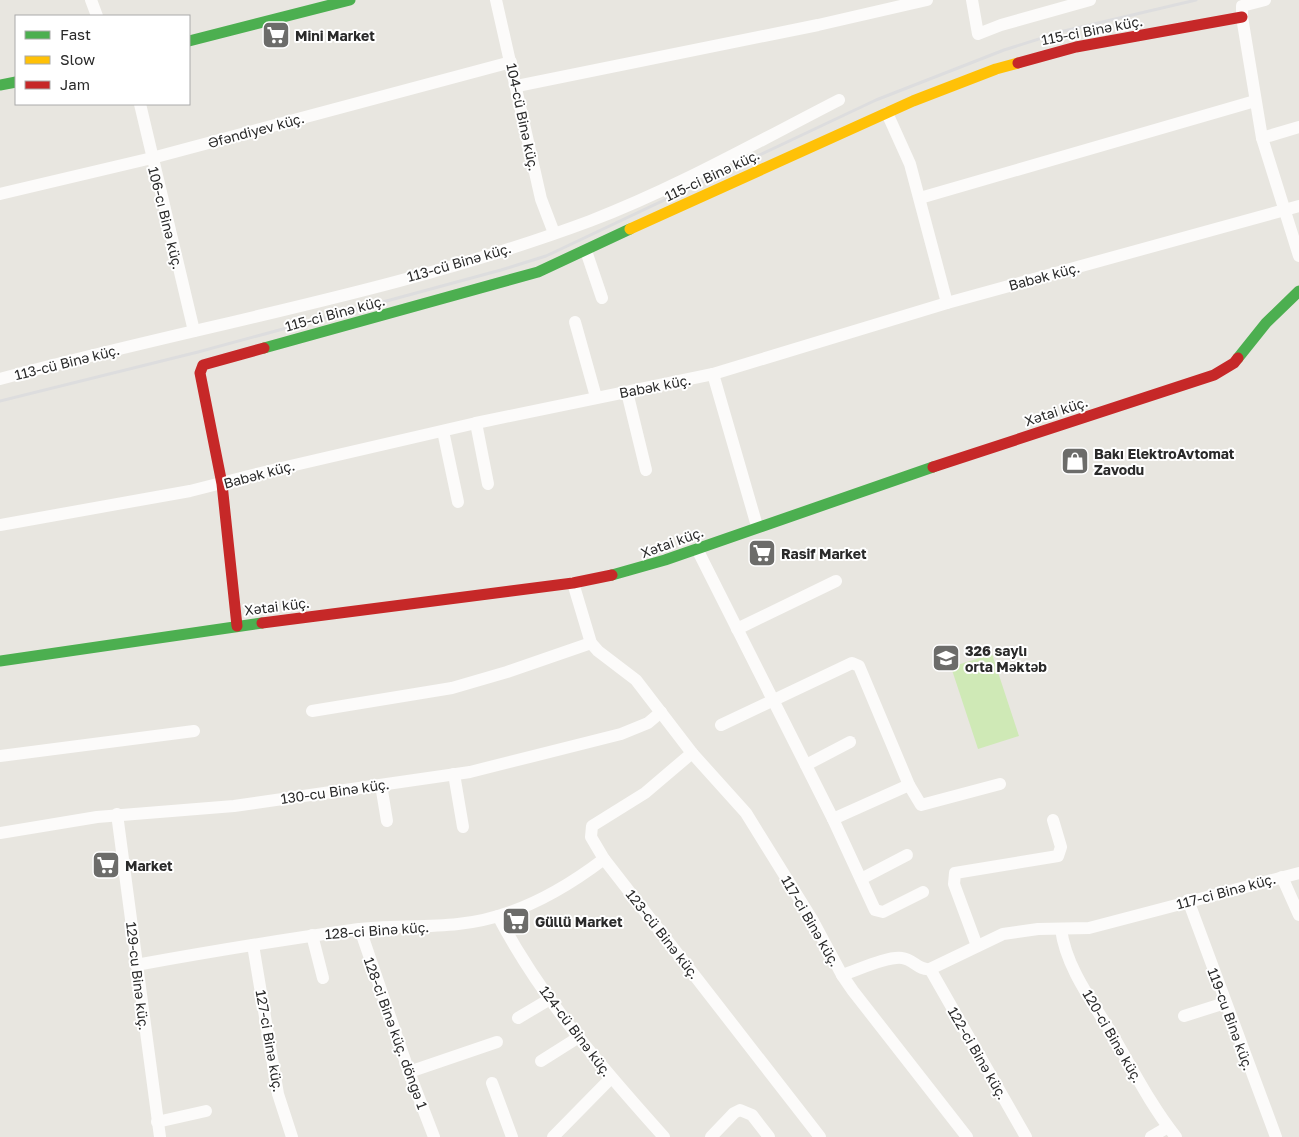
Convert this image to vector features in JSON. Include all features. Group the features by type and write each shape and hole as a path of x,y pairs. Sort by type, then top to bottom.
{"street":[{"path":"92,0 97,15"},
{"path":"190,41 303,6 350,0"},
{"name":"104-cü Binə küç.","path":"496,0 517,86 541,199 554,233"},
{"path":"517,86 811,26 927,0"},
{"path":"972,0 978,34 1000,25 1087,0"},
{"path":"1265,0 1242,6 1242,17 1262,138 1283,210 1299,256"},
{"name":"115-ci Binə küç.","path":"222,484 200,373 203,365 538,272 725,184 887,113 996,69 1047,54 1242,17"},
{"name":"Əfəndiyev küç.","path":"0,194 152,158 511,62"},
{"path":"0,85 15,82"},
{"name":"113-cü Binə küç.","path":"0,379 468,261 554,233 645,199 839,100"},
{"path":"920,198 1256,101"},
{"name":"106-cı Binə küç.","path":"140,105 194,331"},
{"path":"887,113 910,164 947,303"},
{"path":"1262,138 1299,127"},
{"name":"Babək küç.","path":"0,525 222,484 273,470 476,423 713,374 947,303 1299,206"},
{"path":"586,251 602,298"},
{"name":"Xətai küç.","path":"0,662 237,626 573,583 626,573 757,526 1214,375 1234,363 1266,323 1299,291"},
{"path":"575,322 596,397"},
{"path":"713,374 757,526"},
{"path":"627,392 646,470"},
{"path":"476,423 488,484"},
{"path":"443,431 458,502"},
{"path":"222,484 237,626"},
{"path":"697,549 833,819 875,910 879,912 923,892"},
{"path":"737,629 836,581"},
{"name":"117-ci Binə küç.","path":"573,583 591,642 598,651 636,680 692,753 749,818 813,921 842,975 894,958 906,959 921,968 930,969 1003,934 1038,929 1089,928 1188,900 1299,872"},
{"path":"312,711 452,688 507,672 591,642"},
{"path":"721,725 847,664 857,664 918,802 925,805 1000,784"},
{"name":"130-cu Binə küç.","path":"0,833 118,814 234,806 494,767 621,734 648,723 662,712"},
{"path":"0,756 194,732"},
{"path":"806,765 850,742"},
{"name":"123-cü Binə küç.","path":"692,753 645,793 592,826 591,837 604,859 820,1137"},
{"path":"454,774 463,827"},
{"path":"381,785 387,821"},
{"path":"833,819 909,785"},
{"name":"129-cu Binə küç.","path":"118,814 136,965 160,1137"},
{"path":"977,946 954,884 955,873 1058,856 1061,847 1053,820"},
{"path":"861,879 907,855"},
{"name":"128-ci Binə küç.","path":"136,965 312,935 360,929 458,924 498,916 560,889 604,859"},
{"path":"1282,876 1299,915"},
{"name":"119-cu Binə küç.","path":"1188,900 1276,1137"},
{"name":"124-cü Binə küç.","path":"498,916 510,939 550,999 611,1078 664,1137"},
{"name":"128-ci Binə küç. döngə 1","path":"360,929 409,1072 434,1137"},
{"name":"120-ci Binə küç.","path":"1061,930 1065,952 1080,980 1172,1132"},
{"path":"312,935 323,978"},
{"name":"127-ci Binə küç.","path":"253,945 278,1094 292,1137"},
{"name":"122-ci Binə küç.","path":"930,969 1026,1137"},
{"path":"842,975 967,1137"},
{"path":"518,1018 550,999"},
{"path":"1184,1016 1225,1003"},
{"path":"541,1061 579,1037"},
{"path":"409,1072 497,1042"},
{"path":"553,1137 611,1078"},
{"path":"492,1083 512,1137"},
{"path":"711,1137 734,1113 740,1110 747,1111 752,1115 769,1137"},
{"path":"157,1122 206,1111"},
{"path":"1151,1137 1172,1132"}],"green space":[{"path":"992,654 1019,736 978,749 951,667"}],"railway":[{"path":"0,401 198,352 501,270 546,256 876,100 1004,50 1064,31 1196,0"}],"traffic: fast":[{"path":"190,41 350,0"},
{"path":"0,85 15,82"},
{"path":"264,348 538,272 630,229"},
{"path":"1238,358 1266,323 1299,291"},
{"path":"612,575 665,560 933,467"},
{"path":"0,661 262,623"}],"traffic: slow":[{"path":"630,229 913,101 996,69 1018,63"}],"traffic: jam":[{"path":"1018,63 1076,47 1242,17"},
{"path":"237,626 222,484 200,373 203,365 264,348"},
{"path":"933,467 1214,375 1234,363 1238,358"},
{"path":"262,623 573,583 612,575"}],"place":[{"name":"Mini Market","path":"276,35"},
{"name":"Bakı ElektroAvtomat Zavodu","path":"1075,461"},
{"name":"Rasif Market","path":"762,553"},
{"name":"326 saylı orta Məktəb","path":"946,658"},
{"name":"Market","path":"106,865"},
{"name":"Güllü Market","path":"516,921"}]}
